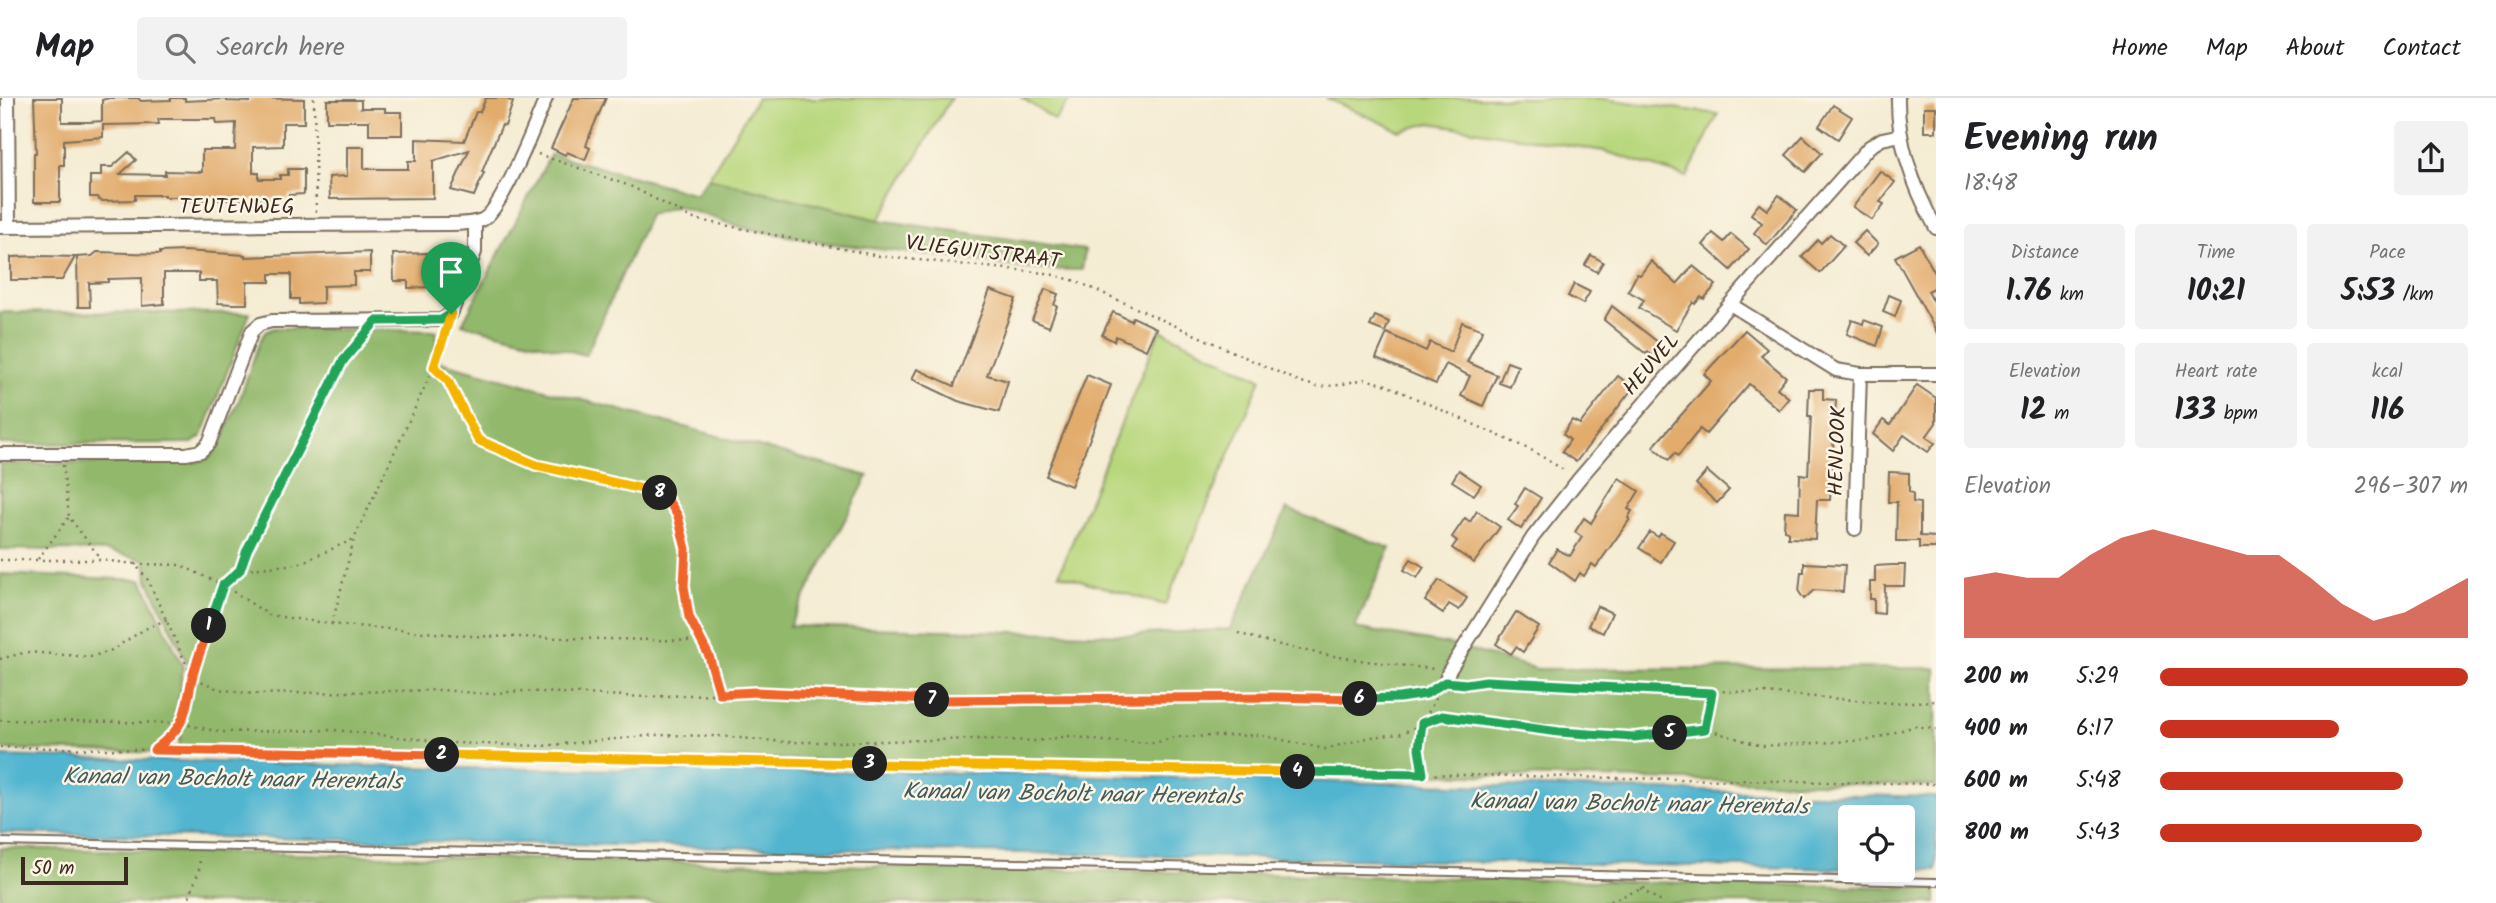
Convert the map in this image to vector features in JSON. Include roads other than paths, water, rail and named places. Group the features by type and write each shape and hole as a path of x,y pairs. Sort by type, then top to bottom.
{"street":[{"path":"5,227 8,98"},
{"path":"0,454 186,454 201,451 209,443 252,331 260,324 272,321 441,320 451,314 475,252 475,222 484,219 498,202 546,98"},
{"path":"1898,98 1901,135 1919,194 1936,228"},
{"name":"HEUVEL","path":"1447,676 1533,537 1579,479 1869,147 1882,139 1901,135"},
{"name":"TEUTENWEG","path":"5,227 475,222"},
{"path":"1730,304 1836,370 1860,374 1936,374"},
{"name":"HENLOOK","path":"1855,528 1860,374"}],"lane":[{"path":"0,842 1936,882"}],"water":[{"name":"Kanaal van Bocholt naar Herentals","path":"0,756 447,768 982,773 1936,797 1936,870 1915,869 1915,805 1838,805 1838,869 0,833"}]}
